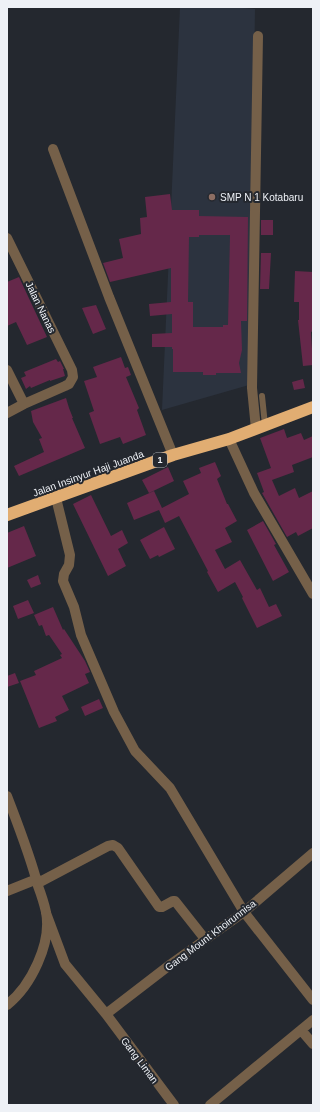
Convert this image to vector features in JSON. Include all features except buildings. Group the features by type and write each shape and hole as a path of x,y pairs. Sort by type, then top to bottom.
{"highway":[{"name":"Jalan Insinyur Haji Juanda","path":"7,515 173,455 229,439 313,407"}],"street":[{"path":"258,36 252,388 260,427"},
{"path":"53,150 109,296 173,455"},
{"name":"Jalan Nanas","path":"7,238 72,370 73,377 69,384 24,404"},
{"path":"7,370 24,404 7,413"},
{"path":"229,439 254,493 313,594"},
{"path":"56,498 70,555 69,565 64,574 63,582 74,607 81,635 104,689 135,751 170,788 244,912 313,1000"},
{"path":"7,796 9,809 37,881 46,913 46,931 43,949 34,972 25,986 7,1005"},
{"path":"7,891 37,881 108,846 113,845 118,848 159,907 175,901 205,939"},
{"name":"Gang Mount Khoirunnisa","path":"106,1014 171,964 244,912 313,853"},
{"name":"Gang Liman","path":"46,913 65,964 106,1014 174,1105"},
{"path":"210,1105 313,1020"},
{"path":"301,1030 313,1044"}],"lane":[{"path":"260,427 262,396"}],"shaded area":[{"name":"SMP N 1 Kotabaru","path":"180,7 232,7 255,9 249,385 162,410"}],"place":[{"name":"SMP N 1 Kotabaru","path":"212,197"}]}
